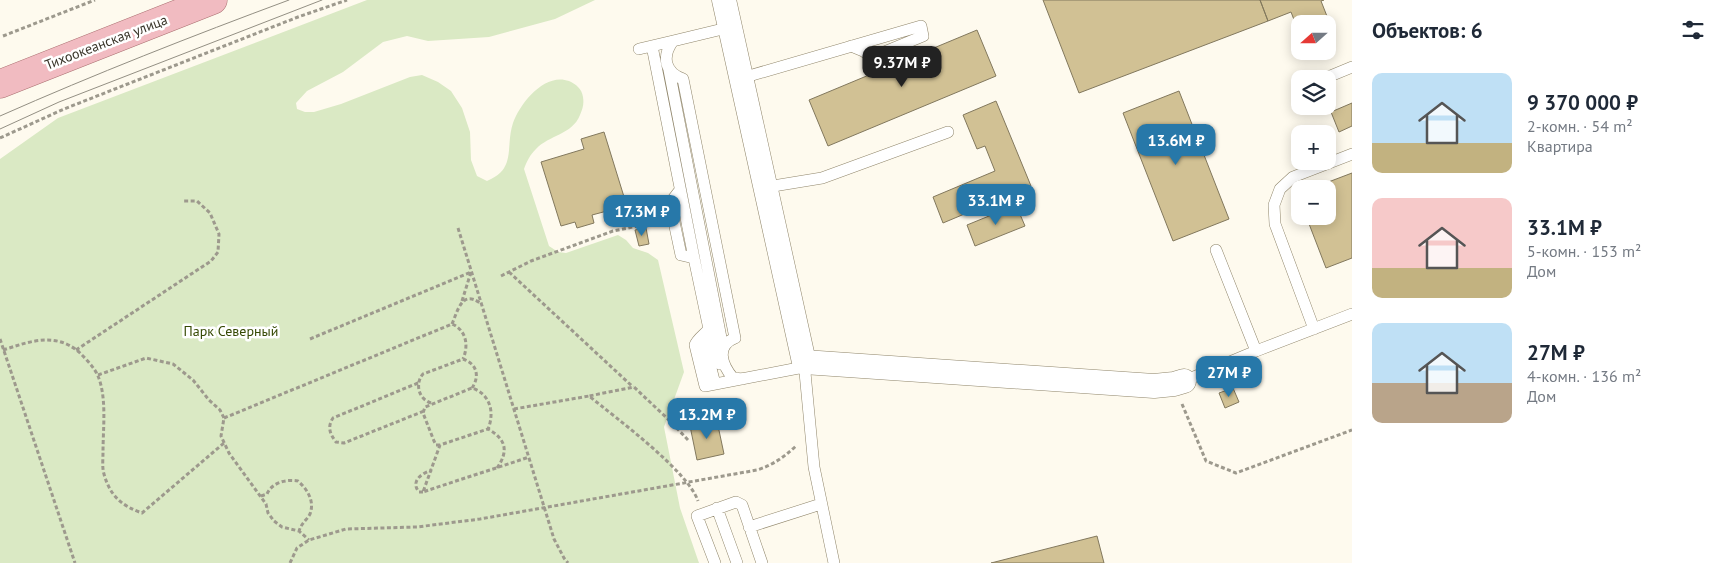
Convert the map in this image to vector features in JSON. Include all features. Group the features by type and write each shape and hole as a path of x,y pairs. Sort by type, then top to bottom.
{"main road":[{"name":"Тихоокеанская улица","path":"1,79 213,0"}],"street":[{"path":"724,0 767,187 804,364 1154,386 1179,383"}],"lane":[{"path":"742,78 851,46 921,26 923,36 872,57 851,46"},
{"path":"640,49 731,27"},
{"path":"673,41 668,49 666,58 674,76 683,79 735,338 730,340 723,348 722,358 726,369 733,378 743,378"},
{"path":"657,45 661,92 694,258 706,333 720,383 804,364 814,467 834,563"},
{"path":"1336,74 1352,67"},
{"path":"767,187 822,178 948,132"},
{"path":"1314,329 1275,224 1274,205 1280,189 1293,177 1352,154"},
{"path":"680,190 670,203 681,255 694,258"},
{"path":"1216,250 1256,351"},
{"path":"1179,383 1352,314"},
{"path":"715,563 697,516 739,502 742,505 762,563"},
{"path":"749,527 821,504"},
{"path":"717,508 737,563"}],"path":[{"path":"3,36 95,0"},
{"path":"0,138 74,105 298,17 347,0"},
{"path":"76,350 211,261 218,252 219,234 210,213 197,201 184,201"},
{"path":"501,276 531,261 613,231 674,218"},
{"path":"458,228 554,539 568,563"},
{"path":"452,324 462,302 471,272"},
{"path":"310,339 471,272"},
{"path":"509,272 634,387 688,440"},
{"path":"462,302 468,298 473,298 481,304"},
{"path":"224,418 452,324 458,326 463,333 467,345 463,359"},
{"path":"0,339 75,563"},
{"path":"4,350 26,342 46,339 68,344 87,360 98,375 103,395 103,473 113,495 128,508 142,513 224,443"},
{"path":"98,375 146,358 173,364 193,380 220,410 224,418 221,436 224,443 229,453 266,504"},
{"path":"463,359 470,361 477,374 476,382 472,388 431,403 425,407 424,411 344,443 336,442 331,436 329,429 333,418 418,383 423,374 463,359"},
{"path":"418,383 423,399 431,403"},
{"path":"1179,383 1206,461 1236,473 1352,430"},
{"path":"514,409 634,387"},
{"path":"472,388 479,391 486,398 491,409 492,419 488,429"},
{"path":"589,396 666,461 697,496 703,513"},
{"path":"424,411 436,444 440,445 488,429 498,434 505,451 503,459 497,468"},
{"path":"290,563 297,548 309,540 346,529 417,527 480,519 757,470 781,460 810,429"},
{"path":"424,492 440,445"},
{"path":"432,470 420,475 416,483 416,488 419,492 440,487 529,457"},
{"path":"299,531 302,523 310,514 311,503 307,490 298,481 288,480 269,489 266,504 268,513 282,527 299,531 309,540"},
{"path":"428,480 434,486 440,487"},
{"path":"261,496 267,494"},
{"path":"290,528 302,523"}],"green space":[{"name":"Парк Северный","path":"367,0 595,0 555,19 489,37 428,41 407,36 383,42 343,72 307,91 296,103 297,109 305,112 314,112 341,104 410,77 422,75 438,82 451,91 462,108 470,132 471,160 477,176 487,181 503,170 506,164 513,123 527,99 543,85 551,81 560,79 569,81 578,87 582,94 583,104 576,122 566,131 541,144 529,158 524,169 549,246 558,252 566,253 618,235 633,248 648,253 658,260 684,372 664,427 680,508 699,563 0,563 0,159 58,118"}],"building":[{"path":"1043,0 1260,0 1268,21 1079,93"},
{"path":"1260,0 1324,0 1321,1 1326,15 1292,15 1291,12 1268,21"},
{"path":"977,30 996,76 828,146 809,100"},
{"path":"1179,91 1229,219 1173,241 1123,113"},
{"path":"996,101 1031,186 943,223 933,197 995,171 985,146 977,149 963,115"},
{"path":"1352,103 1352,126 1339,132 1332,115 1336,115 1336,110"},
{"path":"604,132 629,213 609,219 607,211 592,215 594,223 577,228 575,222 561,226 541,162 584,149 581,139"},
{"path":"1352,173 1352,258 1326,268 1309,225 1336,225 1336,180 1334,180"},
{"path":"1016,205 1025,226 975,246 967,225"},
{"path":"646,228 649,244 639,246 635,230"},
{"path":"1233,388 1239,402 1225,408 1219,393"},
{"path":"717,421 724,454 697,460 690,426"},
{"path":"1097,536 1104,563 991,563"}],"tram line":[{"path":"0,116 216,27 289,0"},
{"path":"0,129 59,102 322,0"}]}
